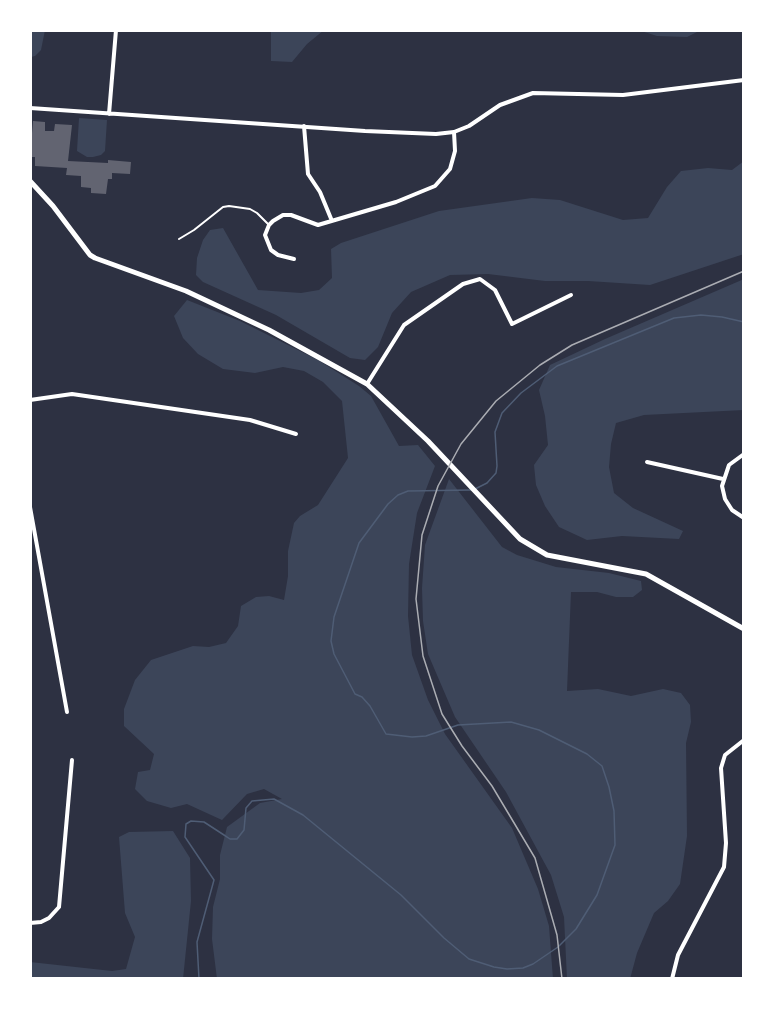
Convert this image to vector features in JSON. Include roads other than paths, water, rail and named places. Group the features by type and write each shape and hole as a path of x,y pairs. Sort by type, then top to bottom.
{"main road":[{"path":"30,181 53,206 90,255 186,291 269,330 367,384 428,441 520,539 547,555 646,574 744,629"}],"street":[{"path":"109,114 116,30"},
{"path":"30,108 420,134 454,132 469,126 500,105 533,93 623,95 744,80"},
{"path":"304,126 308,174 320,192 332,221"},
{"path":"294,259 278,255 271,250 266,235 269,225 283,215 291,215 318,225 396,202 435,186 450,169 454,151 454,132"},
{"path":"367,384 404,325 463,284 480,279 495,290 512,324 571,295"},
{"path":"30,400 72,394 250,420 296,434"},
{"path":"744,454 729,465 723,478 723,494 728,504 732,510 744,518"},
{"path":"648,462 723,478"},
{"path":"30,507 67,712"},
{"path":"30,552 38,551"},
{"path":"672,979 678,954 724,867 726,843 721,768 725,755 744,740"},
{"path":"30,923 41,922 49,918 59,907 72,760"}],"lane":[{"path":"178,239 194,230 223,207 229,206 250,209 269,225"}],"waterway":[{"path":"475,489 487,483 496,473 495,432 502,413 521,393 557,366 674,318 701,315 744,322"},
{"path":"199,979 197,942 214,880 185,837 186,824 191,821 204,822 230,839 237,839 244,830 246,808 252,801 274,799 303,815 401,895 444,938 469,959 494,967 523,968 558,947 576,929 597,895 615,845 614,811 602,766 587,754 539,730 511,722 458,725 426,736 386,734 370,706 362,697 355,694 334,654 331,641 334,617 359,543 388,504 398,495 408,491 471,490"}],"railway":[{"path":"562,979 557,935 535,858 492,786 462,746 442,714 423,656 416,599 422,535 438,486 461,444 496,401 540,365 572,345 744,271"}]}
